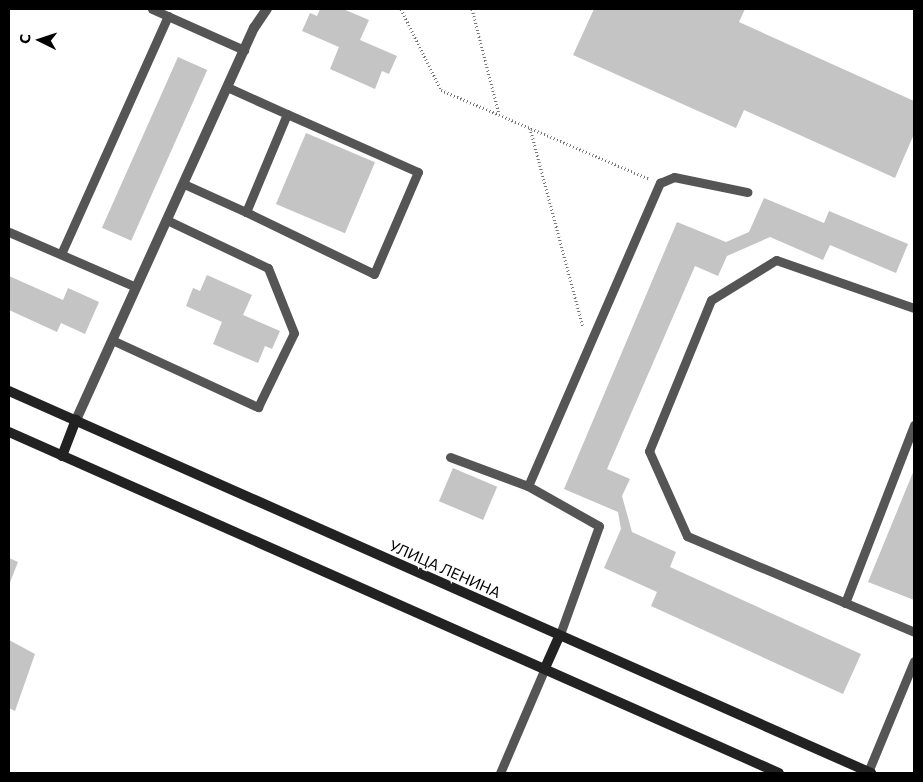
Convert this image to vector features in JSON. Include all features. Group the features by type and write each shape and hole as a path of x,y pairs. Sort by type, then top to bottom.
{"main road":[{"name":"УЛИЦА ЛЕНИНА","path":"9,391 559,637 869,773"},
{"path":"62,456 76,420"},
{"path":"9,432 779,773"},
{"path":"545,668 559,637"}],"street":[{"path":"76,420 244,50 267,9"}],"lane":[{"path":"152,9 244,50"},
{"path":"60,254 168,16"},
{"path":"184,184 374,274 418,172 227,87"},
{"path":"246,212 287,114"},
{"path":"528,486 660,183 674,177 747,192"},
{"path":"112,340 258,407 294,333 268,268 167,220"},
{"path":"9,232 136,287"},
{"path":"914,308 776,260 711,300 649,452 687,536 914,632"},
{"path":"845,603 914,425"},
{"path":"450,456 528,486 599,526 559,637"},
{"path":"869,773 914,661"},
{"path":"500,773 545,668"}],"path":[{"path":"401,9 440,90 660,183"},
{"path":"472,9 499,115"},
{"path":"530,128 588,346"}],"building":[{"path":"320,9 343,9 369,20 360,40 397,56 389,74 382,71 375,89 330,69 339,47 302,31 310,13 317,16"},
{"path":"594,9 745,9 739,22 914,101 914,134 895,178 744,110 736,128 573,55"},
{"path":"178,57 207,70 131,241 102,228"},
{"path":"306,133 375,162 345,233 276,204"},
{"path":"764,198 824,223 829,211 908,244 896,273 830,245 823,260 770,237 727,256 718,276 695,266 607,469 630,479 622,496 632,532 676,552 670,567 861,654 843,694 651,606 657,592 604,568 621,529 618,512 564,489 677,222 726,242 749,232"},
{"path":"207,275 252,295 243,315 280,331 272,349 265,346 258,363 213,344 222,322 186,306 193,288 200,291"},
{"path":"9,276 63,300 68,288 99,302 85,334 61,323 57,332 9,310"},
{"path":"453,468 497,487 483,520 439,501"},
{"path":"914,470 914,600 868,582"},
{"path":"9,558 18,562 9,585"},
{"path":"9,640 35,654 15,711 9,708"}]}
